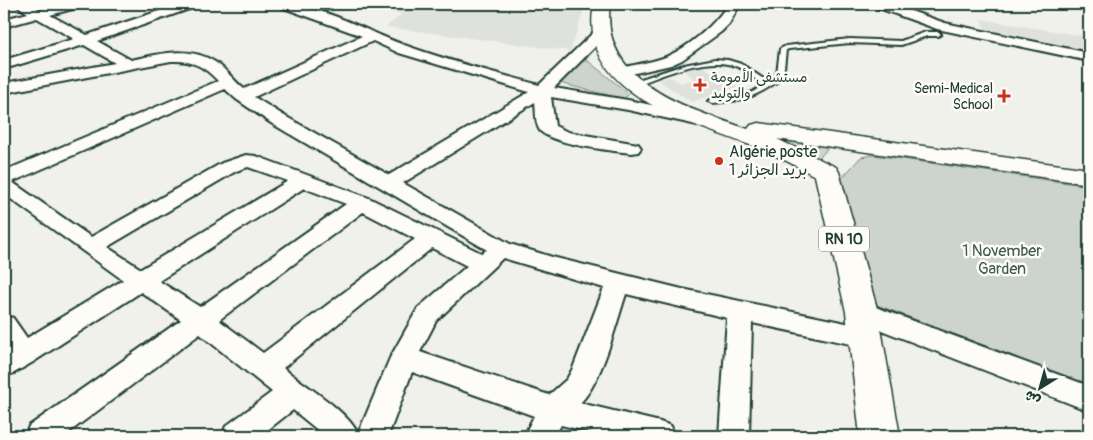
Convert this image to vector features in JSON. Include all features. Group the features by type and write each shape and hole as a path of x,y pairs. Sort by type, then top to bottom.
{"main road":[{"path":"602,4 598,16 600,34 610,58 627,77 658,101 856,143 1089,176"},
{"path":"709,111 827,172 856,143"},
{"name":"RN 10","path":"827,172 864,324 880,436"}],"street":[{"path":"21,4 41,13 129,65"},
{"path":"4,23 76,4"},
{"path":"4,65 86,40 191,4"},
{"path":"285,4 373,36 404,50 542,91 628,105 709,111"},
{"path":"627,77 676,57 716,29 724,21 734,4"},
{"path":"880,4 909,16 952,28 1089,57"},
{"path":"388,184 542,91 600,34"},
{"path":"4,178 373,36"},
{"path":"4,88 184,56 201,60 212,66 234,90 388,184 492,257"},
{"path":"542,91 547,128 562,137 632,148"},
{"path":"90,247 236,164 246,161 256,162 362,203 430,238 492,257 537,262 618,284 740,311 864,324 1089,399"},
{"path":"4,325 14,360 303,180"},
{"path":"4,185 90,247 200,320 334,425 344,436"},
{"path":"40,436 362,203"},
{"path":"262,369 430,238"},
{"path":"374,436 404,358 428,315 492,257"},
{"path":"540,436 554,410 577,388 586,370 618,284"},
{"path":"734,436 740,311"},
{"path":"404,358 554,410 660,436"},
{"path":"237,436 293,393"}],"lane":[{"path":"709,111 758,93 768,86 780,75 784,49 788,47 850,41 901,43 926,34 938,34"},
{"path":"627,77 689,66 728,62 740,66 768,86"}],"shaded area":[{"path":"351,4 586,4 570,51 386,27 402,14"},
{"path":"981,19 1089,37 1089,54 986,33"},
{"name":"مستشفى الأمومة والتوليد","path":"702,66 738,87 691,102 658,80 670,77 681,83 694,79 684,71"}],"green space":[{"path":"581,61 588,61 629,94 624,99 559,83"},
{"path":"770,137 829,147 819,158"},
{"name":"1 November Garden","path":"874,155 1089,186 1089,385 877,305 841,179 861,157"}],"place":[{"name":"مستشفى الأمومة والتوليد","path":"700,85"},
{"name":"Semi-Medical School","path":"1004,96"},
{"name":"Algérie poste 1 بريد الجزائر","path":"719,161"}]}
